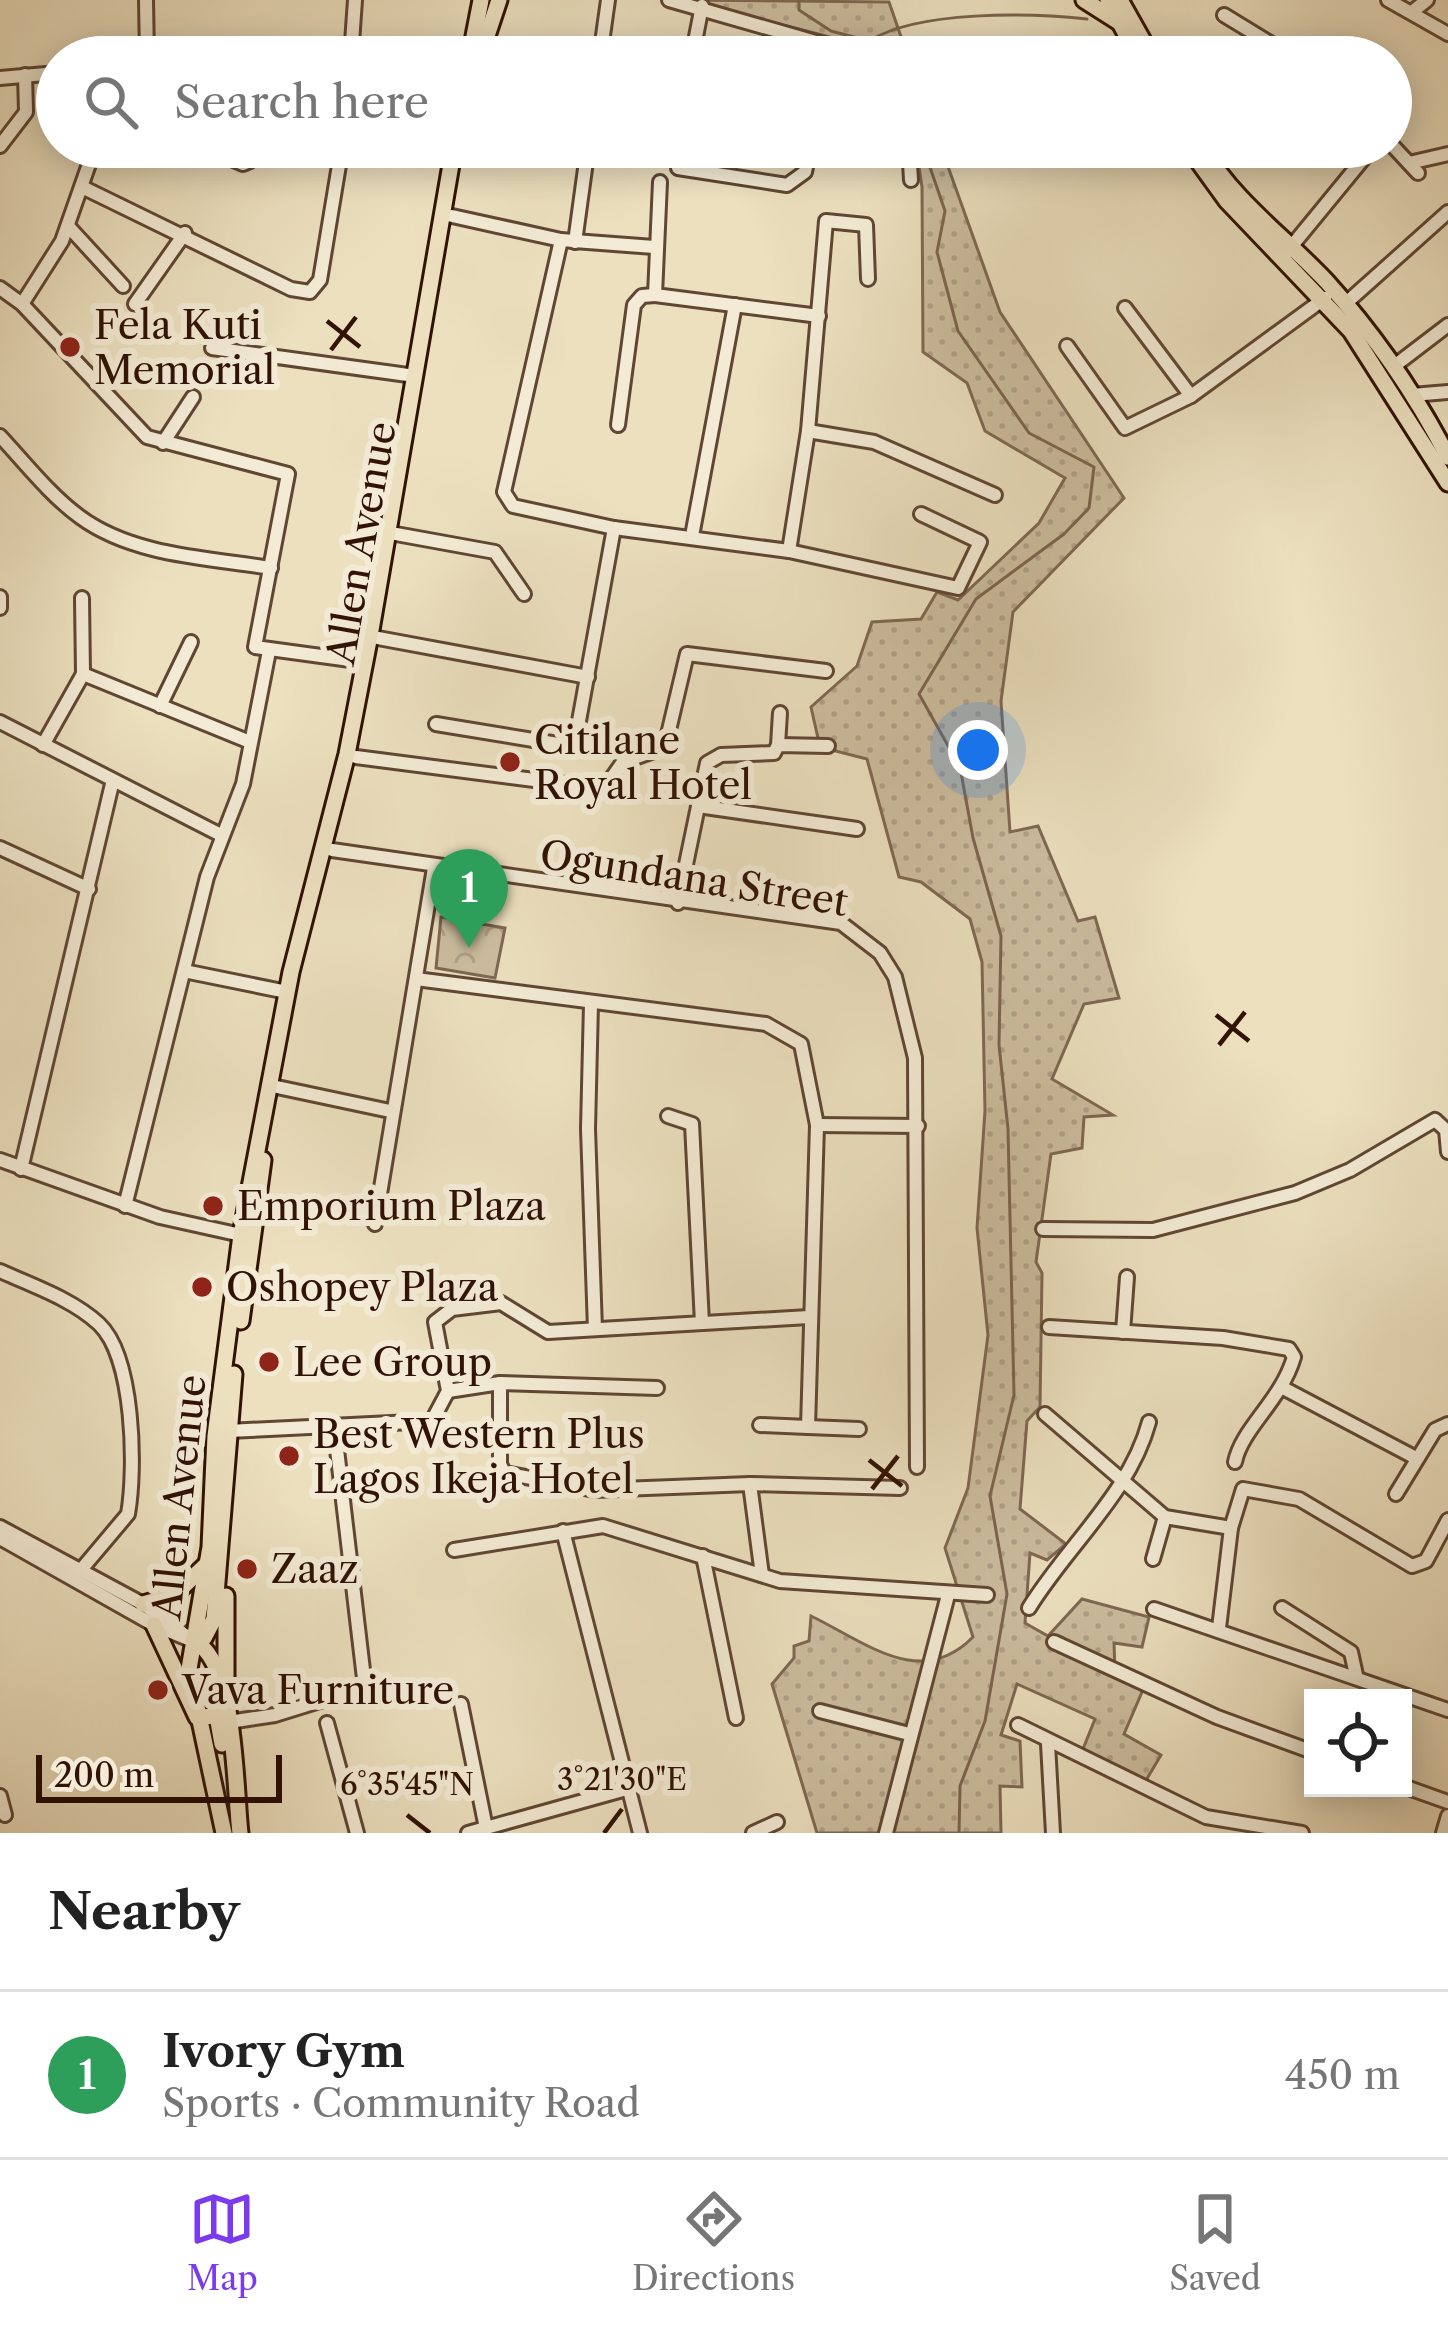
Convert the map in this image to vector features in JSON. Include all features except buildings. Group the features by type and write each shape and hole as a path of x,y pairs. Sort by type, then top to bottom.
{"main road":[{"path":"474,36 481,0"},
{"path":"1084,0 1121,25"},
{"path":"1118,2 1127,36"},
{"path":"1118,2 1139,36"},
{"path":"488,36 501,4"},
{"name":"Allen Avenue","path":"451,168 364,662 287,992 241,1235 215,1436 207,1564 193,1641 204,1638 214,1619 228,1431 278,1087 356,757 460,168"},
{"path":"1204,168 1227,201 1345,304 1412,395 1448,457"},
{"path":"1217,168 1325,298 1397,396 1448,483"},
{"path":"221,1544 228,1563 226,1695 241,1833"},
{"path":"143,1604 174,1595 207,1564"},
{"path":"154,1625 197,1718"},
{"path":"193,1641 212,1660 226,1695"},
{"path":"193,1641 189,1669 224,1833"},
{"path":"197,1718 217,1716 226,1768 233,1774"}],"street":[{"path":"146,0 147,36"},
{"path":"352,36 355,0"},
{"path":"603,36 608,0"},
{"path":"669,0 702,6 782,36"},
{"path":"1388,0 1448,34"},
{"path":"1412,12 1427,0"},
{"path":"696,36 702,6"},
{"path":"1224,14 1259,36"},
{"path":"0,78 36,74"},
{"path":"0,146 26,112 25,75"},
{"path":"1412,167 1448,154"},
{"path":"22,304 68,226 88,168"},
{"path":"82,187 185,233 291,289 310,292 316,286 338,168"},
{"path":"584,168 504,492 513,506 614,528 789,551 960,587 980,540 922,514"},
{"path":"677,168 787,185 806,168"},
{"path":"910,168 911,180"},
{"path":"1286,253 1355,168"},
{"path":"655,295 660,182"},
{"path":"1345,304 1448,212"},
{"path":"452,216 568,241 654,247"},
{"path":"789,551 808,431 826,221 866,225 868,279"},
{"path":"68,226 122,286"},
{"path":"135,304 185,233"},
{"path":"0,289 22,304 131,424 163,443 288,474 243,784 219,835 124,1206"},
{"path":"618,425 634,305 642,296 819,316"},
{"path":"1066,346 1125,428 1191,396 1325,298"},
{"path":"692,536 735,305"},
{"path":"1125,308 1191,396"},
{"path":"1393,368 1448,325"},
{"path":"212,349 416,376"},
{"path":"1412,395 1448,392"},
{"path":"163,443 194,398"},
{"path":"808,431 874,442 995,495"},
{"path":"0,436 56,497 111,536 144,547 272,568"},
{"path":"436,724 570,746 580,737 614,528"},
{"path":"396,534 496,552 524,594"},
{"path":"0,597 0,608"},
{"path":"43,745 83,674 82,598"},
{"path":"378,638 588,676"},
{"path":"160,706 191,642"},
{"path":"262,649 364,662"},
{"path":"356,757 604,789 623,762 665,747 686,654 826,671"},
{"path":"83,674 250,742"},
{"path":"778,745 780,713"},
{"path":"0,722 112,784 219,835"},
{"path":"678,903 703,774 712,758 767,754 778,745 828,746"},
{"path":"22,1169 112,784"},
{"path":"698,806 857,829"},
{"path":"0,848 88,889"},
{"name":"Ogundana Street","path":"332,850 842,923 861,934 895,976 906,1011 918,1126 917,1467"},
{"path":"375,1224 390,1111 434,868"},
{"path":"184,971 287,992"},
{"path":"416,979 780,1027 806,1054 817,1125 808,1427"},
{"path":"590,1004 588,1129 596,1329"},
{"path":"278,1087 390,1111"},
{"path":"668,1116 692,1124 702,1323"},
{"path":"1043,1229 1153,1230 1295,1193 1350,1170 1435,1120 1445,1130 1448,1152"},
{"path":"817,1125 918,1126"},
{"path":"0,1160 124,1206 241,1235"},
{"path":"0,1270 85,1312 108,1333 120,1364 128,1396 128,1514 80,1570"},
{"path":"1124,1332 1127,1277"},
{"path":"228,1431 432,1421 448,1391 435,1333 441,1313 508,1304 548,1332 809,1317"},
{"path":"1049,1327 1279,1345 1294,1357 1285,1389 1242,1443 1235,1462"},
{"path":"448,1391 500,1383 657,1388"},
{"path":"500,1383 500,1464 512,1477 595,1490 750,1484 900,1488"},
{"path":"1285,1389 1416,1458"},
{"path":"1046,1414 1165,1517 1231,1528"},
{"path":"1029,1608 1058,1559 1124,1481 1149,1422"},
{"path":"229,1722 274,1715 365,1687 334,1424"},
{"path":"1396,1494 1436,1430 1448,1424"},
{"path":"760,1425 859,1429"},
{"path":"750,1484 762,1575"},
{"path":"1219,1628 1231,1528 1244,1489 1299,1499 1412,1566 1426,1561 1448,1520"},
{"path":"1154,1559 1165,1517"},
{"path":"0,1527 143,1604 193,1641"},
{"path":"454,1550 563,1531 622,1529 762,1575 819,1586 987,1595"},
{"path":"563,1531 640,1833"},
{"path":"0,1538 154,1625 193,1641"},
{"path":"703,1556 736,1718"},
{"path":"886,1833 948,1595"},
{"path":"1282,1608 1351,1652 1356,1675"},
{"path":"1154,1609 1448,1710"},
{"path":"1054,1642 1217,1717 1304,1749"},
{"path":"461,1704 486,1828"},
{"path":"820,1711 909,1734"},
{"path":"327,1723 357,1833"},
{"path":"1018,1725 1048,1744 1206,1817 1302,1833"},
{"path":"1048,1744 1053,1833"},
{"path":"468,1833 630,1788"},
{"path":"1412,1789 1448,1802"},
{"path":"0,1796 5,1815"},
{"path":"1442,1833 1448,1816"},
{"path":"753,1833 777,1822"}],"green space":[{"path":"683,0 889,2 901,36 826,36"},
{"path":"919,168 949,168 1000,312 1124,498 1013,612 1001,701 1010,832 1038,826 1078,921 1095,917 1119,998 1084,1004 1052,1079 1113,1115 1084,1117 1082,1148 1051,1154 1036,1262 1042,1273 1040,1407 1027,1421 1020,1509 1066,1544 1047,1560 1030,1553 1025,1623 1048,1636 1082,1599 1149,1617 1142,1647 1114,1643 1115,1672 1145,1685 1124,1734 1161,1755 1142,1787 1079,1759 1095,1719 1017,1684 1001,1735 1020,1741 1022,1787 1000,1786 1001,1833 817,1833 772,1684 794,1658 794,1646 809,1641 811,1616 873,1648 914,1661 934,1660 973,1637 945,1548 968,1488 988,1335 977,1228 985,1111 982,962 970,919 921,882 899,877 867,759 820,747 811,707 857,666 872,622 921,619 937,592 958,600 1039,523 1065,478 985,431 967,383 923,352"},
{"path":"441,917 505,928 495,978 436,968"}],"waterway":[{"path":"799,0 799,10 831,31 850,36"},
{"path":"880,36 945,19 1006,15 1087,19"},
{"path":"930,168 945,211 937,252 958,331 1029,433 1094,467 1089,508 1064,534 976,599 919,694 960,767 973,838 1001,936 999,1045 1008,1129 1014,1395 990,1496 1007,1594 985,1721 960,1786 959,1833"}],"place":[{"name":"Fela Kuti Memorial","path":"70,347"},
{"name":"Citilane Royal Hotel","path":"510,762"},
{"name":"Ivory Gym","path":"469,948"},
{"name":"Emporium Plaza","path":"213,1206"},
{"name":"Oshopey Plaza","path":"202,1287"},
{"name":"Lee Group","path":"269,1362"},
{"name":"Best Western Plus Lagos Ikeja Hotel","path":"289,1456"},
{"name":"Zaaz","path":"247,1569"},
{"name":"Vava Furniture","path":"158,1690"}]}
